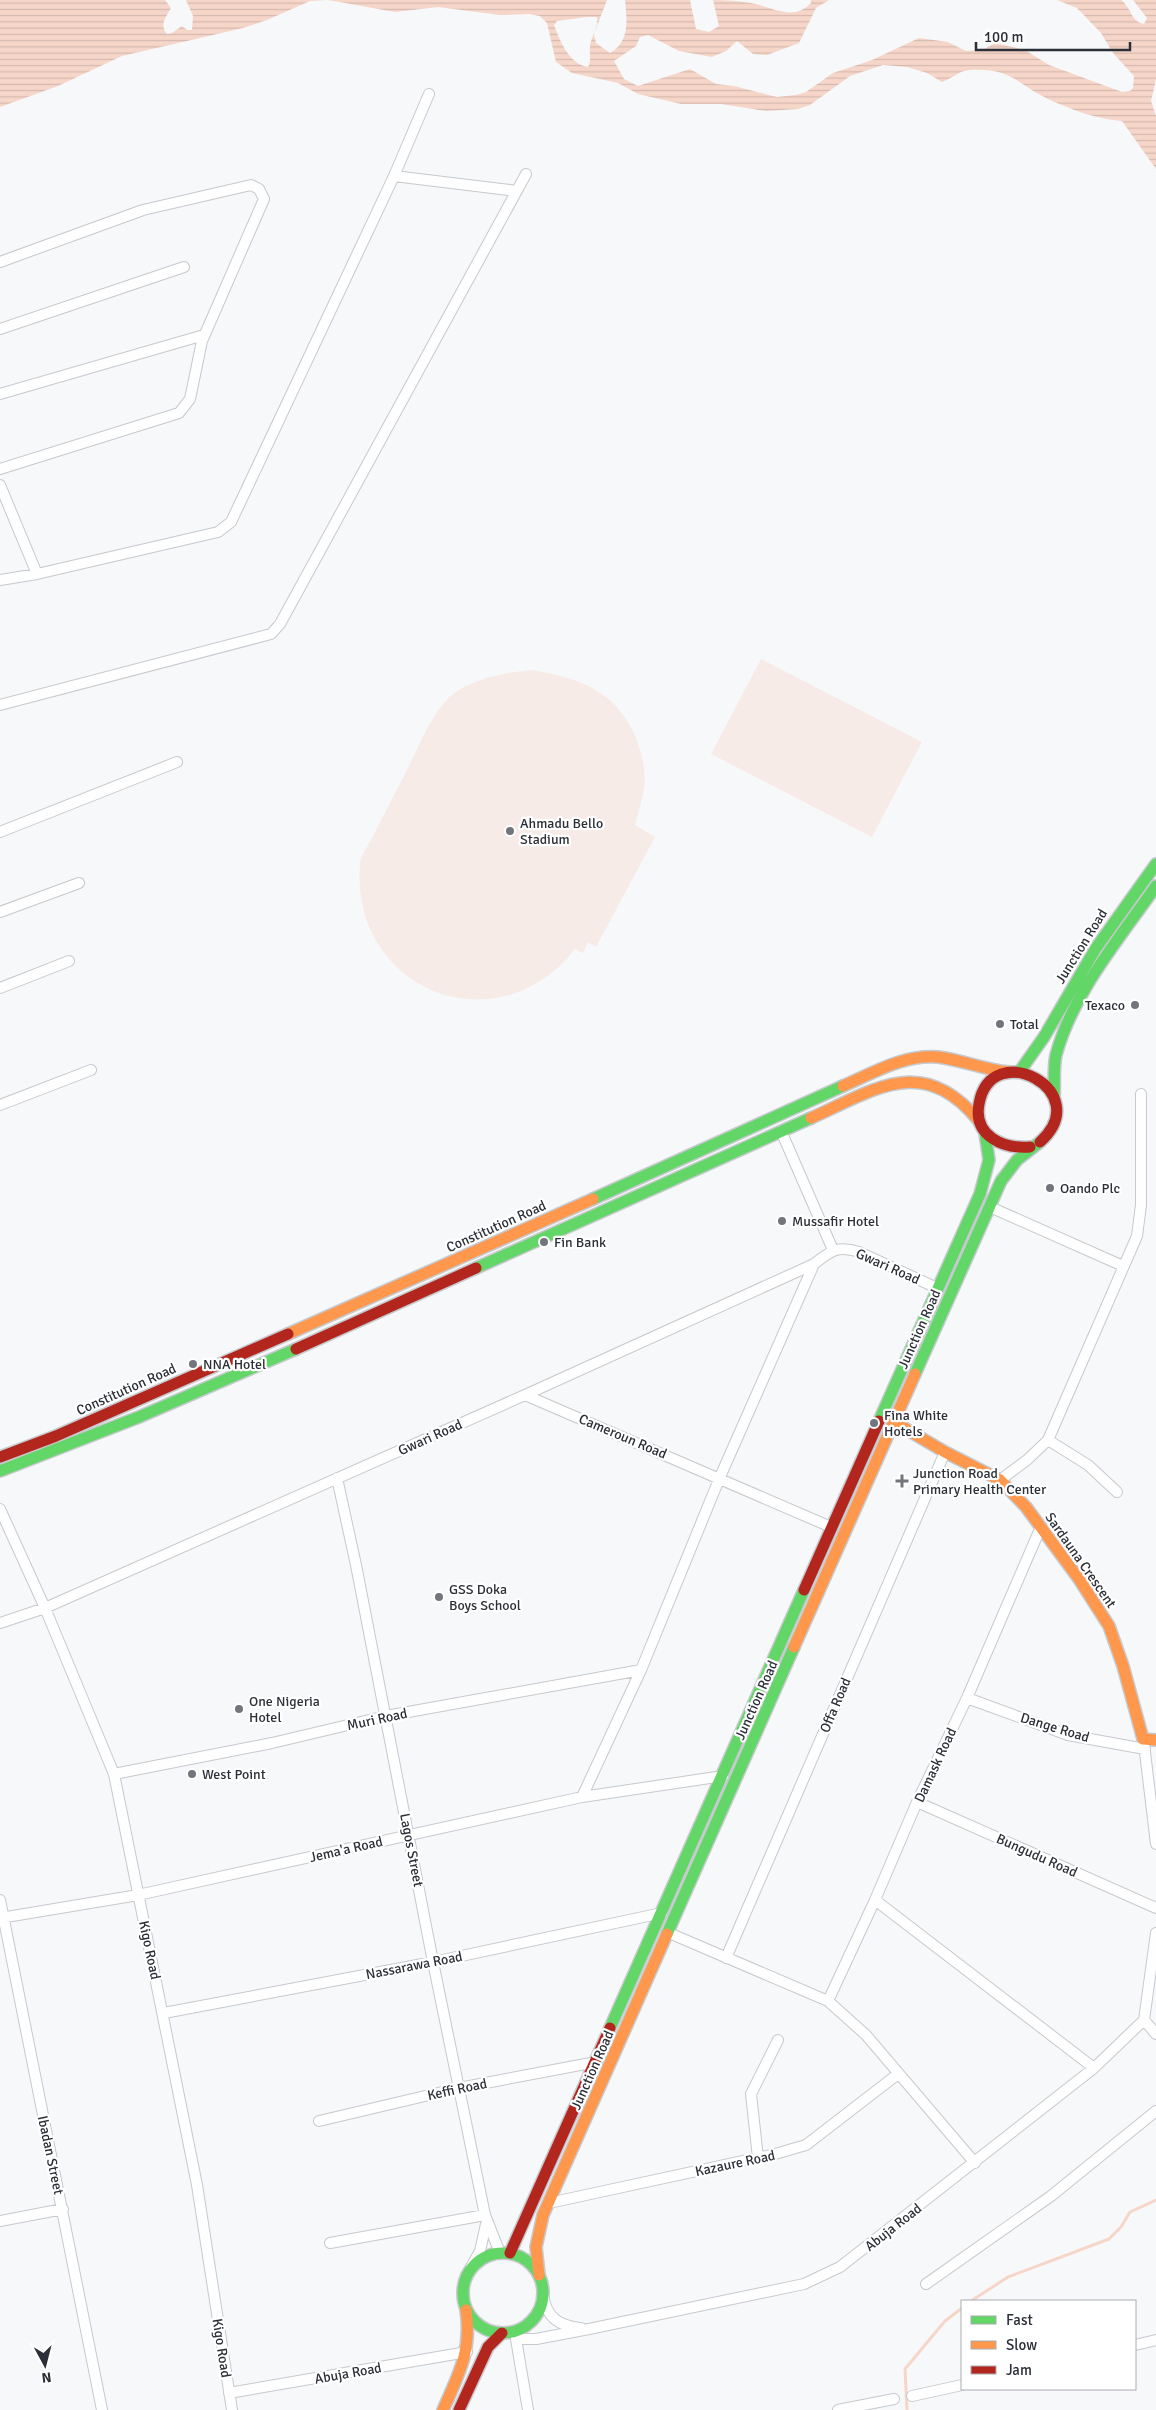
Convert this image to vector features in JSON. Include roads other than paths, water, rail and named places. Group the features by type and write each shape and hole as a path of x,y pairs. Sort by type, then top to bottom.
{"main road":[{"name":"Junction Road","path":"1014,1072 1047,1036 1076,979 1101,938 1156,864"},
{"name":"Junction Road","path":"1054,1097 1056,1056 1072,1014 1090,982 1156,886"},
{"name":"Constitution Road","path":"0,1457 56,1436 543,1222 892,1064 911,1058 936,1057 985,1070 1014,1072"},
{"path":"1014,1072 1041,1079 1054,1097 1057,1109 1055,1121 1050,1132 1041,1142 1030,1147 1018,1150 1005,1148 994,1142 985,1133 979,1121 978,1108 980,1096 987,1085 997,1077 1014,1072"},
{"name":"Constitution Road","path":"0,1471 113,1428 216,1385 872,1090 904,1081 926,1082 946,1090 971,1110 979,1121"},
{"name":"Junction Road","path":"505,2253 597,2062 985,1179 989,1160 985,1133"},
{"name":"Junction Road","path":"539,2275 536,2247 543,2215 990,1207 1010,1166 1030,1147"},
{"path":"543,1222 549,1235"},
{"name":"Sardauna Crescent","path":"894,1422 945,1452 1000,1480 1026,1507 1079,1579 1109,1626 1123,1666 1144,1744"},
{"path":"1144,1744 1156,1740"},
{"path":"443,2410 467,2352 469,2327 463,2291 470,2269 478,2261 505,2253 522,2258 532,2265 539,2275 543,2294 540,2308 533,2319 522,2328 488,2347 459,2410"},
{"path":"464,2303 469,2315 478,2324 490,2330 509,2335"}],"street":[{"path":"0,580 36,574 218,532 231,522 394,176 430,94"},
{"path":"0,705 271,634 280,624 526,174"},
{"path":"394,176 517,191"},
{"path":"0,262 143,210 251,185 259,189 264,199 204,335 190,399 179,413 0,470"},
{"path":"0,329 184,267"},
{"path":"0,394 204,335"},
{"path":"0,485 36,574"},
{"path":"0,832 176,762"},
{"path":"0,912 80,883"},
{"path":"0,988 69,961"},
{"path":"0,1105 91,1070"},
{"path":"1000,1480 1027,1460 1048,1440 1137,1236 1141,1205 1141,1094"},
{"path":"781,1131 833,1250"},
{"path":"990,1207 1123,1266"},
{"name":"Gwari Road","path":"0,1623 45,1608 525,1395 814,1264 833,1250 847,1248 859,1252 937,1288"},
{"name":"Gwari Road","path":"582,1797 641,1670 720,1477 814,1264"},
{"name":"Cameroun Road","path":"525,1395 720,1477 831,1527"},
{"path":"1048,1440 1088,1465 1117,1492"},
{"name":"Offa Road","path":"726,1958 945,1452"},
{"name":"Lagos Street","path":"337,1478 486,2219 505,2253"},
{"name":"Kigo Road","path":"0,1509 45,1608 114,1774 164,2013 197,2185 232,2410"},
{"name":"Damask Road","path":"828,2001 967,1698 1040,1528"},
{"name":"Muri Road","path":"114,1774 272,1743 386,1716 641,1670"},
{"name":"Dange Road","path":"967,1698 1068,1734 1144,1744"},
{"name":"Sardauna Crescent","path":"1144,1744 1156,1844"},
{"name":"Jema'a Road","path":"2,1918 138,1895 582,1797 723,1776"},
{"name":"Bungudu Road","path":"918,1802 1156,1908"},
{"name":"Ibadan Street","path":"0,1900 2,1918 63,2209 102,2410"},
{"path":"875,1900 1094,2068"},
{"name":"Nassarawa Road","path":"164,2013 433,1962 662,1913"},
{"path":"669,1933 828,2001 866,2035 975,2163"},
{"path":"1156,1933 1144,2020 1156,2034"},
{"name":"Abuja Road","path":"509,2335 536,2339 804,2284 821,2278 840,2267 1094,2068 1144,2020"},
{"path":"758,2158 751,2094 778,2040"},
{"name":"Keffi Road","path":"319,2121 459,2088 597,2062"},
{"name":"Kazaure Road","path":"549,2203 758,2158 806,2145 898,2074"},
{"path":"926,2284 1050,2196 1156,2112"},
{"path":"0,2221 63,2209"},
{"path":"330,2243 486,2219"},
{"name":"Lagos Street","path":"470,2269 482,2246 486,2219"},
{"name":"Abuja Road","path":"543,2294 544,2305 554,2320 571,2327 589,2329"},
{"path":"509,2335 528,2410"},
{"path":"1136,2345 1156,2340"},
{"name":"Abuja Road","path":"229,2393 467,2352"},
{"path":"912,2396 961,2385"},
{"path":"838,2410 894,2399"}],"waterway":[{"path":"973,2300 1008,2277 1109,2239 1121,2227 1130,2212 1156,2200"},
{"path":"907,2410 905,2369 945,2321 961,2309"}],"place":[{"name":"Ahmadu Bello Stadium","path":"510,831"},
{"name":"Texaco","path":"1135,1005"},
{"name":"Total","path":"1000,1024"},
{"name":"Oando Plc","path":"1050,1188"},
{"name":"Mussafir Hotel","path":"782,1221"},
{"name":"Fin Bank","path":"544,1242"},
{"name":"NNA Hotel","path":"193,1364"},
{"name":"Fina White Hotels","path":"874,1423"},
{"name":"Junction Road Primary Health Center","path":"902,1481"},
{"name":"GSS Doka Boys School","path":"439,1597"},
{"name":"One Nigeria Hotel","path":"239,1709"},
{"name":"West Point","path":"192,1774"}]}
